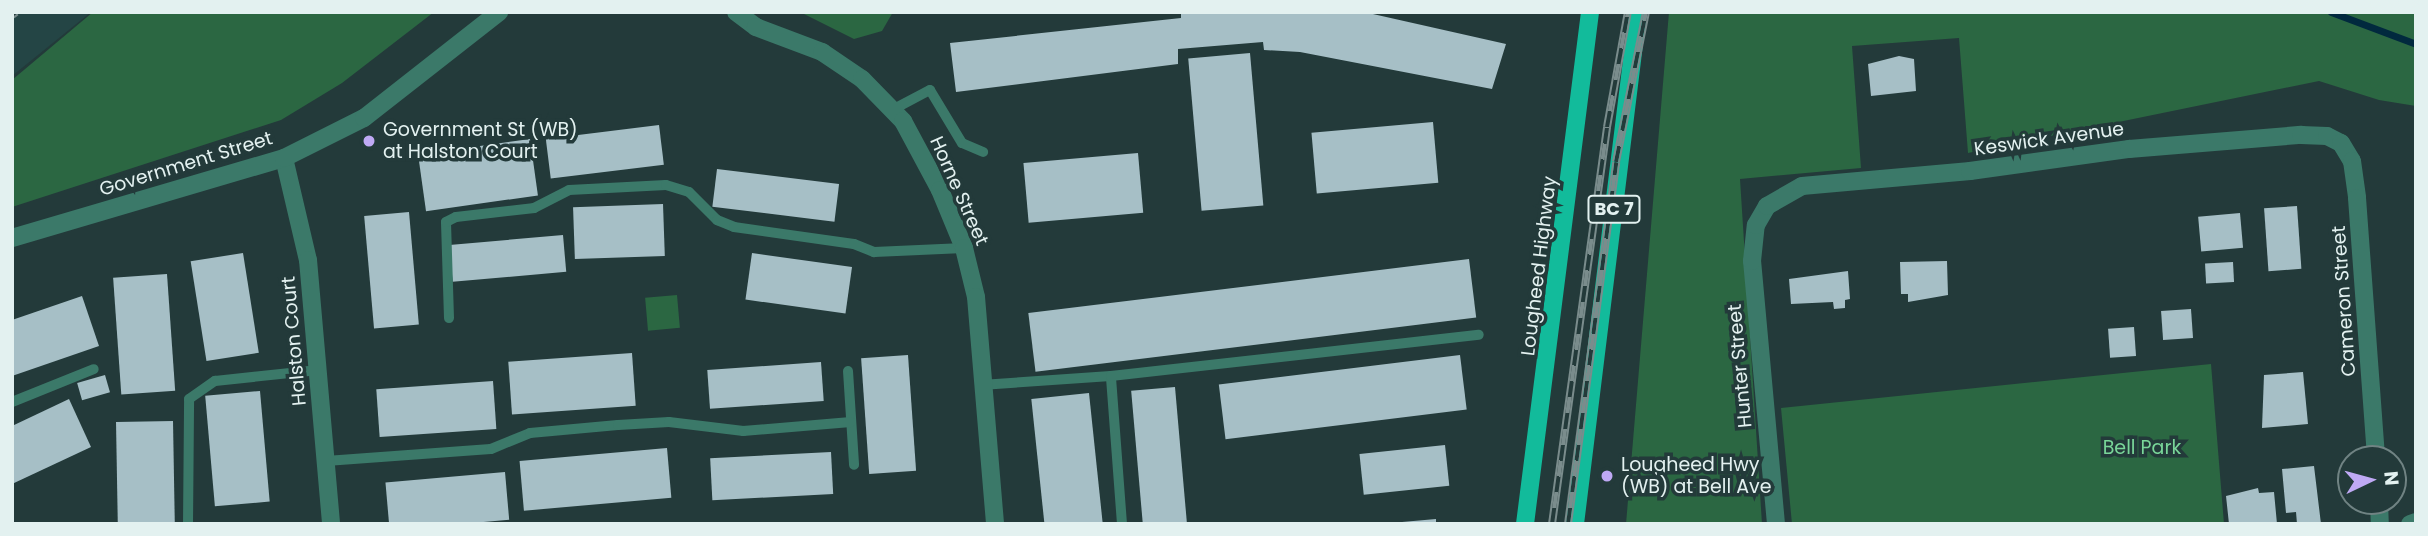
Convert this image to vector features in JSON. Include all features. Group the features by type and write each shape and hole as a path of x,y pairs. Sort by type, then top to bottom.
{"main road":[{"name":"Lougheed Highway","path":"1525,524 1590,12"},
{"name":"BC 7","path":"1575,524 1638,12"}],"street":[{"name":"Government Street","path":"12,237 284,158 364,118 499,12"},
{"name":"Horne Street","path":"736,12 756,27 821,52 862,79 892,110 922,155 964,248 976,297 981,385 995,524"},
{"name":"Keswick Avenue","path":"1768,206 1802,186 1970,171 2129,149 2301,135 2327,136 2341,143"},
{"name":"Cameron Street","path":"2341,143 2352,161 2357,198 2375,445"},
{"name":"Halston Court","path":"284,158 308,260 331,524"},
{"name":"Hunter Street","path":"1768,206 1756,225 1752,261 1776,524"},
{"path":"2410,524 2416,522"}],"lane":[{"path":"892,110 930,90 962,143 983,152"},
{"path":"449,318 446,222 456,217 534,208 569,190 666,185 689,192 716,220 734,228 854,244 874,252 964,248"},
{"path":"981,385 1111,376 1479,335"},
{"path":"12,402 94,369"},
{"path":"188,524 189,399 215,381 318,370"},
{"path":"848,371 854,465"},
{"path":"1111,376 1122,524"},
{"path":"326,461 491,449 530,433 606,426 669,422 743,431 851,422"}],"shaded area":[{"path":"12,12 91,12 12,76"}],"green space":[{"path":"93,12 434,12 342,83 281,120 12,207 12,80"},
{"path":"800,12 893,12 882,31 854,39"},
{"path":"1669,12 2416,12 2416,106 2379,100 2319,81 1968,153 1959,38 1852,46 1861,168 1740,179 1762,524 1626,524"},
{"path":"677,295 680,328 648,331 645,298"},
{"name":"Bell Park","path":"2211,364 2224,524 1792,524 1781,408"}],"building":[{"path":"1181,12 1364,12 1506,44 1492,89 1300,52 1264,50 1263,42 1178,49 1178,64 956,92 950,43 1181,18"},
{"path":"1250,53 1263,205 1202,211 1188,58"},
{"path":"1899,56 1914,59 1916,91 1871,96 1868,64"},
{"path":"1433,122 1438,183 1317,193 1311,133"},
{"path":"659,125 664,165 551,179 546,139"},
{"path":"530,139 538,195 426,211 418,155"},
{"path":"1138,153 1143,213 1029,223 1023,163"},
{"path":"717,169 839,184 834,222 712,207"},
{"path":"663,204 665,256 575,259 573,207"},
{"path":"2297,206 2301,269 2268,271 2264,208"},
{"path":"409,212 419,325 374,328 364,216"},
{"path":"2240,213 2243,248 2201,252 2198,217"},
{"path":"563,235 566,272 453,282 449,245"},
{"path":"243,253 259,353 206,361 191,261"},
{"path":"752,253 852,267 845,314 745,300"},
{"path":"1469,259 1476,318 1035,372 1028,313"},
{"path":"1947,261 1948,295 1908,302 1908,294 1901,294 1900,262"},
{"path":"2233,262 2234,282 2206,283 2205,263"},
{"path":"1848,271 1850,299 1845,300 1845,308 1834,309 1833,302 1791,304 1789,279"},
{"path":"167,274 175,391 121,394 113,278"},
{"path":"82,296 99,346 12,376 12,320"},
{"path":"2191,309 2193,338 2163,340 2161,311"},
{"path":"2134,327 2136,356 2110,358 2108,329"},
{"path":"632,353 636,406 512,415 508,362"},
{"path":"908,355 916,471 869,474 861,358"},
{"path":"1460,355 1467,410 1226,439 1219,385"},
{"path":"821,362 824,401 710,409 707,370"},
{"path":"2303,372 2308,424 2262,428 2264,375"},
{"path":"105,375 110,392 82,400 77,383"},
{"path":"493,381 496,429 380,437 376,389"},
{"path":"1175,387 1187,524 1143,524 1131,391"},
{"path":"260,391 270,502 215,506 205,396"},
{"path":"1089,393 1103,524 1044,524 1031,399"},
{"path":"69,399 91,447 12,484 12,426"},
{"path":"173,421 175,524 118,524 116,422"},
{"path":"1445,445 1449,486 1364,495 1359,454"},
{"path":"667,448 671,498 524,511 520,461"},
{"path":"831,452 833,494 712,500 710,458"},
{"path":"2314,466 2321,524 2297,524 2296,512 2286,513 2282,469"},
{"path":"505,472 509,520 461,524 389,524 385,482"},
{"path":"2258,488 2259,493 2274,492 2277,524 2229,524 2226,496"},
{"path":"1436,519 1436,524 1402,524 1402,522"}],"waterway":[{"path":"2331,12 2416,44"}],"railway":[{"path":"12,15 16,12"},
{"path":"1552,524 1607,127 1628,12"},
{"path":"1568,524 1616,162 1646,12"}],"place":[{"name":"Government St (WB) at Halston Court","path":"369,141"},
{"name":"Lougheed Hwy (WB) at Bell Ave","path":"1607,476"}]}
